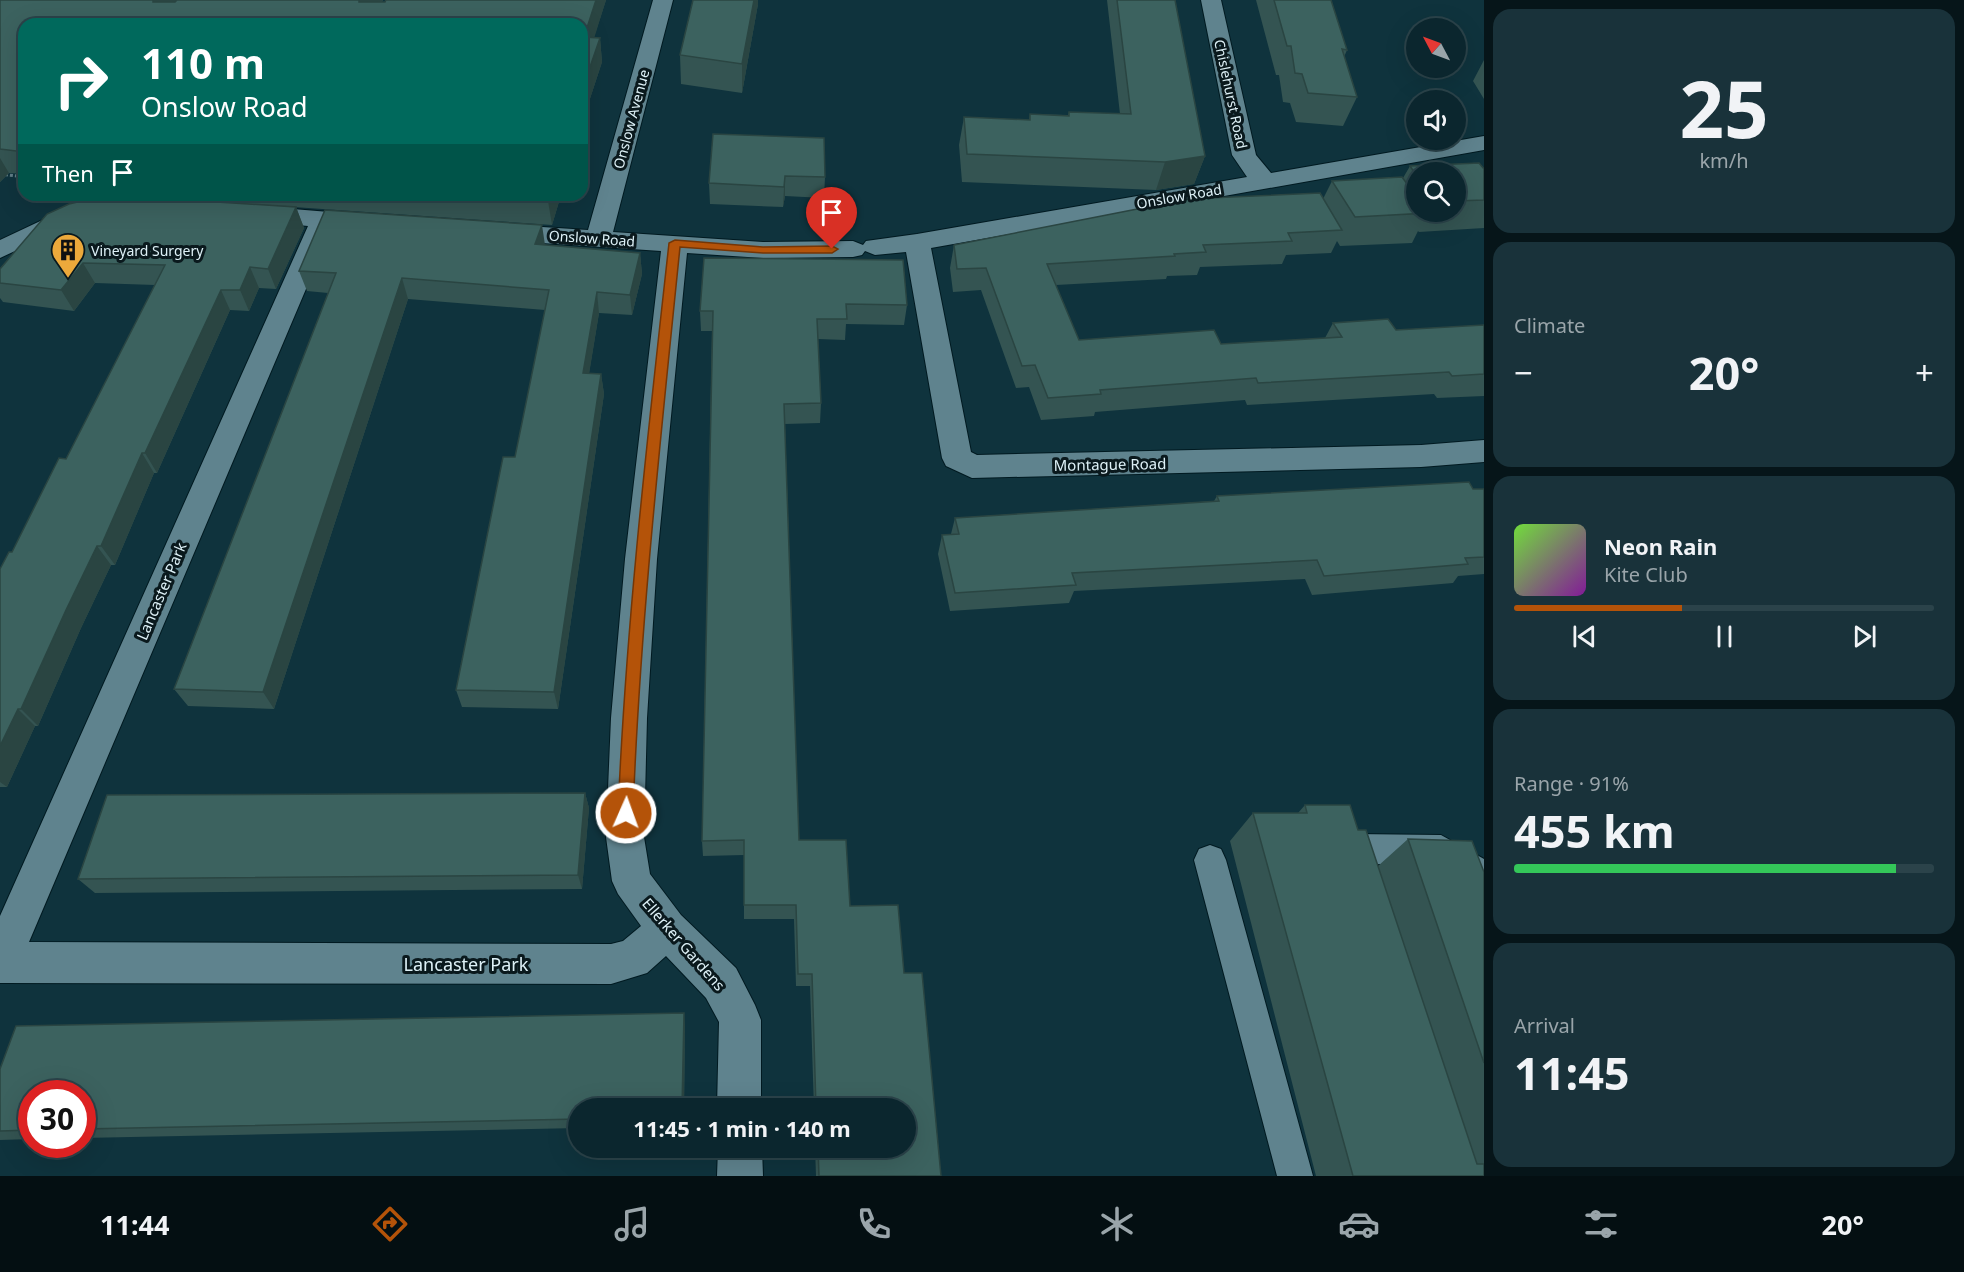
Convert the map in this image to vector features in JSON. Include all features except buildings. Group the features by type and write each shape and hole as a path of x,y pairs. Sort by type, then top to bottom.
{"street":[{"name":"Onslow Avenue","path":"598,238 663,0"},
{"name":"Chislehurst Road","path":"1211,0 1244,155 1251,167 1265,181"},
{"name":"Onslow Road","path":"472,230 763,250 864,248 917,242 1484,143"},
{"path":"0,250 60,219 93,207"},
{"path":"235,213 391,224"},
{"name":"Lancaster Park","path":"322,220 0,963 611,964 633,959 667,929"},
{"name":"Montague Road","path":"917,242 957,458 972,467 1421,456 1484,451"},
{"name":"Ellerker Gardens","path":"675,243 641,559 629,718 625,837 632,881 667,929 721,983 740,1020 739,1098"},
{"path":"740,1158 740,1176"}],"lane":[{"path":"1367,894 1353,849 1441,850 1484,876"},
{"path":"1209,860 1295,1176"}],"path":[{"path":"0,174 18,176"}],"place":[{"name":"Vineyard Surgery","path":"68,279"}],"route":[{"path":"626,813 629,718 641,559 675,243 763,250 832,249"}]}
